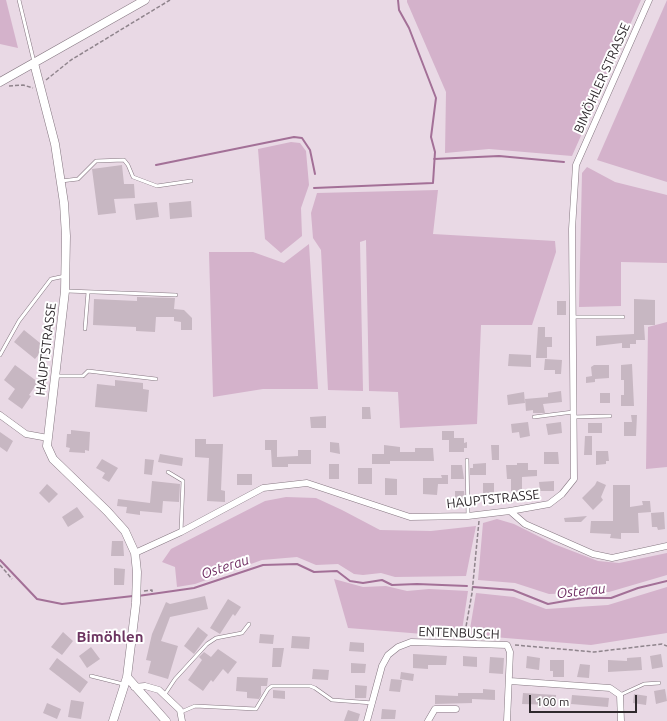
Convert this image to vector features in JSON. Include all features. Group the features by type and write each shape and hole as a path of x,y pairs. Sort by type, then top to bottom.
{"street":[{"path":"2,85 34,63 144,0"},
{"name":"BIMÖHLER STRASSE","path":"576,165 649,0"},
{"name":"HAUPTSTRASSE","path":"34,63 48,117 61,181 66,236 65,291 47,446 53,459 112,516 125,532 136,553 136,603 126,681 113,721"},
{"name":"HAUPTSTRASSE","path":"136,553 181,532 263,488 307,484 410,517 468,516 510,511 549,504 562,494 574,479 572,229 576,165"},
{"path":"0,415 26,434 48,438"},
{"path":"510,511 525,524 593,554 612,558 667,546"},
{"name":"ENTENBUSCH","path":"367,721 382,666 388,654 398,647 411,642 507,646"},
{"path":"507,646 510,652 510,681 508,690 507,721"},
{"path":"126,681 146,697 166,721"},
{"path":"510,681 602,686 616,690 620,695 621,721"},
{"path":"134,687 145,686 159,690 165,694 181,712 182,721"},
{"path":"428,721 435,709 456,709"}],"lane":[{"path":"19,0 34,63"},
{"path":"61,181 78,179 96,161 124,160 133,177 157,186 191,181"},
{"path":"0,355 19,321 51,279 66,276"},
{"path":"65,291 176,295"},
{"path":"85,329 88,292"},
{"path":"573,317 623,317"},
{"path":"56,376 83,376 88,371 156,379"},
{"path":"534,417 573,415 610,416"},
{"path":"467,460 468,516"},
{"path":"168,472 183,481 181,532"},
{"path":"165,694 175,679 207,644 216,638 242,633 250,624"},
{"path":"91,676 126,681"},
{"path":"620,695 644,684 659,683"},
{"path":"181,712 196,706 256,709 268,689 272,686 310,686 332,700 373,703"}],"path":[{"path":"2,85 23,85 32,88 52,76 60,67 170,0"},
{"path":"462,643 472,593 479,520 485,519"},
{"path":"0,566 12,578"},
{"path":"507,646 594,652 662,644 667,645"}],"shaded area":[{"path":"0,0 6,0 18,48 0,44"},
{"path":"407,0 641,0 572,156 489,149 445,153 446,92"},
{"path":"667,0 667,182 597,160"},
{"path":"291,142 300,143 306,151 309,185 301,208 302,236 281,253 265,239 258,149"},
{"path":"587,167 615,182 667,195 667,263 621,262 621,306 579,307 582,173"},
{"path":"438,190 433,234 555,241 556,252 532,325 481,325 477,424 400,428 398,392 369,391 366,240 360,242 363,391 328,390 321,250 313,238 311,213 317,193"},
{"path":"309,244 318,389 263,389 213,397 209,252 253,252 284,263"},
{"path":"667,322 667,467 646,469 648,327"},
{"path":"286,497 316,498 380,530 431,531 476,526 466,576 395,577 381,573 363,575 354,574 338,564 316,565 297,557 262,560 195,584 177,587 175,567 162,562 171,549 265,501"},
{"path":"497,519 514,524 554,544 598,561 619,563 667,553 667,575 609,592 549,594 515,583 478,580 483,523"},
{"path":"334,579 363,587 386,586 407,591 429,589 468,591 461,637 348,628"},
{"path":"667,587 667,633 591,645 469,635 476,593 514,597 546,609 608,605"}],"building":[{"path":"122,165 124,184 134,184 135,198 114,199 116,213 98,215 92,169"},
{"path":"191,201 192,217 170,219 169,203"},
{"path":"157,202 159,217 136,220 134,204"},
{"path":"137,297 175,298 174,309 184,310 192,318 192,330 181,330 181,322 174,321 174,317 156,317 155,332 136,331 136,327 93,325 94,299 137,301"},
{"path":"634,299 655,300 655,325 644,325 645,340 636,340 636,344 630,344 630,348 622,348 622,343 596,346 596,336 634,334"},
{"path":"557,301 566,301 566,315 557,315"},
{"path":"538,327 545,327 545,337 552,337 552,347 547,347 547,358 536,358"},
{"path":"24,330 45,347 35,359 14,342"},
{"path":"509,354 531,355 531,367 508,366"},
{"path":"545,359 562,360 561,374 555,374 555,370 544,370"},
{"path":"632,364 634,406 621,406 621,395 624,395 624,380 621,380 621,365"},
{"path":"15,365 38,382 22,409 8,399 15,389 4,380"},
{"path":"594,365 609,365 609,378 595,379 595,382 586,383 586,377 592,376 591,367"},
{"path":"115,380 143,383 143,389 149,390 147,412 95,407 97,384 115,386"},
{"path":"561,391 562,402 543,404 545,413 533,413 533,410 526,411 525,399 548,397 548,393"},
{"path":"524,392 525,403 508,405 507,395"},
{"path":"600,393 610,393 610,403 600,403"},
{"path":"362,407 370,407 371,419 362,419"},
{"path":"631,415 637,415 636,436 624,436 624,422 632,422"},
{"path":"326,416 326,428 311,428 310,417"},
{"path":"528,422 530,436 520,438 519,432 512,433 511,424"},
{"path":"561,422 562,433 548,435 546,424"},
{"path":"588,423 602,423 602,433 588,433"},
{"path":"71,430 90,432 89,451 85,450 85,453 69,452 70,448 66,447 67,434 71,434"},
{"path":"442,431 454,431 454,438 464,438 464,443 467,442 467,448 464,448 464,452 449,452 449,440 442,440"},
{"path":"0,432 13,441 7,452 0,447"},
{"path":"585,436 592,436 592,455 584,455"},
{"path":"195,439 206,439 206,444 223,444 221,490 225,491 225,502 207,501 209,458 195,457"},
{"path":"265,440 277,440 277,457 298,456 298,450 311,450 311,464 288,464 288,467 272,467 271,450 265,450"},
{"path":"330,442 339,443 340,454 330,452"},
{"path":"384,445 400,447 400,452 415,452 415,448 433,448 434,461 390,461 390,464 372,464 372,454 384,454"},
{"path":"491,445 499,445 499,460 492,460"},
{"path":"596,451 608,451 609,461 606,461 606,464 596,465"},
{"path":"544,452 558,452 559,464 544,464"},
{"path":"160,454 183,458 182,466 158,462"},
{"path":"102,459 118,468 109,482 102,478 105,473 96,468"},
{"path":"145,459 154,460 152,475 144,474"},
{"path":"486,463 486,475 470,475 470,468 473,468 473,464"},
{"path":"517,463 528,463 528,470 537,470 537,476 522,477 522,493 511,493 511,479 507,479 506,465 517,465"},
{"path":"329,464 339,464 339,479 329,479"},
{"path":"451,465 462,465 464,479 451,479"},
{"path":"358,468 372,468 372,484 358,484"},
{"path":"237,474 252,474 252,485 237,485"},
{"path":"441,475 448,475 448,484 438,484 437,495 423,494 423,478 442,478"},
{"path":"385,478 397,479 397,495 385,495"},
{"path":"152,481 180,484 179,502 163,501 162,513 140,511 140,515 126,513 127,507 117,506 118,499 150,503"},
{"path":"554,481 554,491 540,491 539,482"},
{"path":"597,481 606,485 601,497 603,500 593,510 582,498"},
{"path":"483,483 494,483 494,499 483,498"},
{"path":"47,484 58,494 49,503 39,493"},
{"path":"613,485 630,485 630,507 643,505 642,501 650,501 651,512 638,513 639,533 621,533 621,539 610,538 611,534 590,533 591,521 613,521"},
{"path":"455,491 464,491 465,503 455,503"},
{"path":"77,507 84,517 68,527 62,517"},
{"path":"664,512 665,529 658,530 657,527 652,527 651,513"},
{"path":"587,516 581,522 565,522 564,518"},
{"path":"112,541 123,541 124,556 111,556"},
{"path":"114,568 125,569 124,585 114,585"},
{"path":"205,596 208,609 170,617 161,641 178,646 168,679 148,673 151,661 146,660 152,634 166,602 170,604"},
{"path":"228,599 241,607 235,616 233,614 220,634 210,628"},
{"path":"198,627 208,635 194,654 184,646"},
{"path":"63,632 73,641 62,655 51,647"},
{"path":"260,634 274,635 273,644 259,643"},
{"path":"292,636 310,637 309,649 291,648"},
{"path":"350,642 364,643 364,652 349,651"},
{"path":"91,647 100,659 87,668 79,656"},
{"path":"273,648 284,648 281,667 272,667"},
{"path":"218,649 237,662 228,674 223,669 213,682 211,680 203,691 188,680 202,660 199,657 204,652 211,657"},
{"path":"413,654 447,656 446,665 428,665 428,669 413,668"},
{"path":"661,654 663,667 652,669 650,656"},
{"path":"463,656 477,657 477,667 463,666"},
{"path":"527,656 540,658 539,670 526,668"},
{"path":"490,657 504,658 503,674 489,673"},
{"path":"641,657 642,670 608,672 608,660 627,661 627,658"},
{"path":"57,658 88,682 80,693 49,669"},
{"path":"550,660 564,660 564,677 553,677 553,671 550,671"},
{"path":"351,663 366,664 365,673 351,673"},
{"path":"580,664 590,665 589,678 577,677"},
{"path":"313,669 329,670 328,680 312,679"},
{"path":"401,672 414,674 413,681 400,679"},
{"path":"237,677 268,678 267,686 261,686 261,695 259,699 247,698 247,692 236,691"},
{"path":"391,679 402,680 400,692 389,691"},
{"path":"355,685 367,686 366,698 355,698"},
{"path":"483,689 495,690 495,700 472,699 472,703 435,704 435,695 458,696 458,693 483,693"},
{"path":"665,689 667,701 656,704 654,691"},
{"path":"273,690 285,691 285,699 273,698"},
{"path":"523,693 556,695 555,705 522,704"},
{"path":"634,694 647,696 646,705 633,703"},
{"path":"572,695 609,698 608,707 571,704"},
{"path":"71,700 84,702 81,719 68,717"},
{"path":"47,703 61,709 57,719 43,713"},
{"path":"382,709 396,710 395,719 381,719"},
{"path":"348,710 360,714 358,721 344,721"}],"waterway":[{"path":"314,188 433,183 435,152 431,137 436,98 409,28 399,10 398,0"},
{"path":"156,165 294,137 302,138 310,150 315,174"},
{"path":"434,159 499,156 564,162"},
{"name":"Osterau","path":"0,560 37,599 62,604 133,596"},
{"name":"Osterau","path":"138,596 194,588 263,565 297,564 314,572 337,571 350,581 363,583 382,580 392,585 417,584 467,586"},
{"name":"Osterau","path":"473,587 513,590 548,604 582,598 611,598 638,588 667,581"}],"district":[{"name":"Bimöhlen","path":"110,637"}]}
